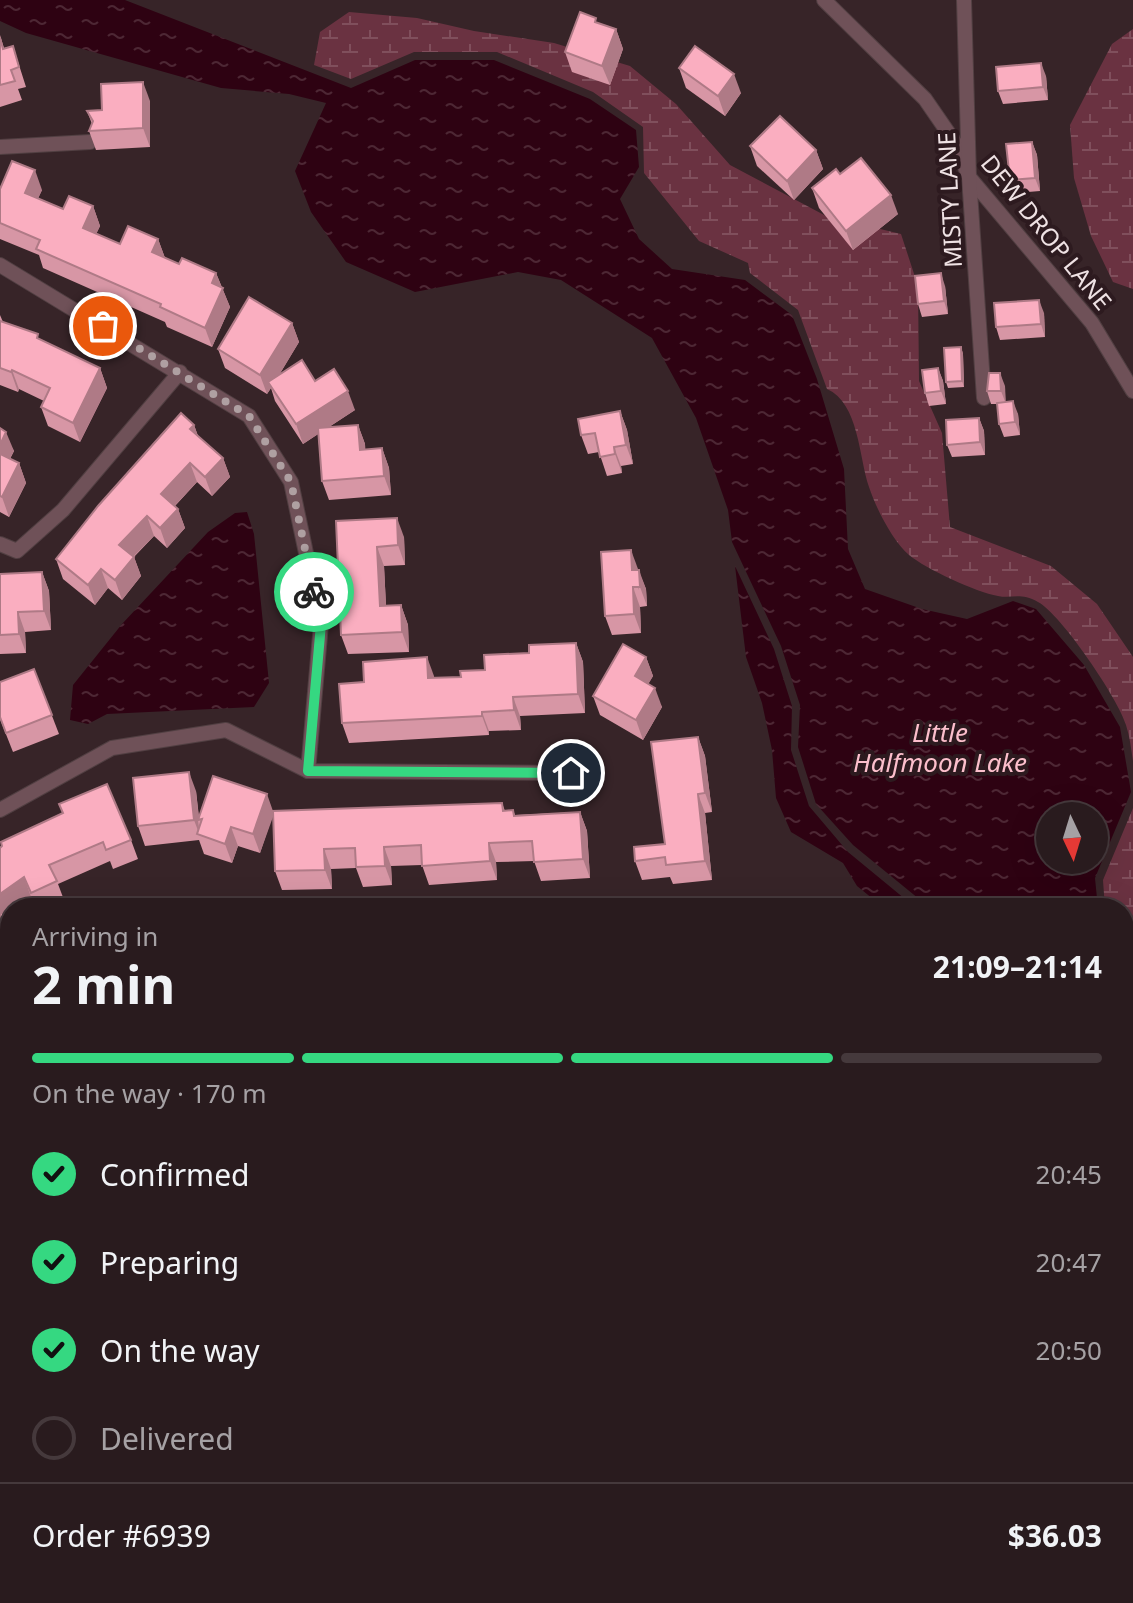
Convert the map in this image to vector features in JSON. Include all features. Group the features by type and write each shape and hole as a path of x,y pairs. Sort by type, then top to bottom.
{"street":[{"name":"DEW DROP LANE","path":"824,0 925,99 956,144 969,177 1092,323 1133,391"},
{"name":"MISTY LANE","path":"964,0 969,177 984,398"},
{"path":"0,147 90,142"},
{"path":"0,265 249,416 291,482 321,624 308,771"},
{"path":"0,544 17,551 63,510 180,372"},
{"path":"0,810 112,748 226,730 308,771 571,773"}],"green space":[{"path":"349,12 417,18 474,31 554,43 630,66 676,104 730,165 826,216 901,234 918,286 919,381 942,433 950,527 1051,566 1097,604 1133,657 1133,761 1126,725 1113,697 1074,640 1048,610 1032,599 998,596 952,579 917,561 897,541 872,495 852,419 838,396 827,389 798,310 750,273 748,263 699,241 644,173 643,127 593,92 497,52 414,52 351,79 314,65 320,32"},
{"path":"1133,29 1133,289 1113,282 1091,236 1074,178 1070,125 1112,44"},
{"path":"1133,808 1133,898 1104,898 1103,880"}],"water":[{"name":"Little Halfmoon Lake","path":"0,0 125,0 351,88 415,60 494,60 590,99 636,130 639,167 620,199 639,239 672,269 745,280 792,315 817,379 844,469 848,549 865,589 922,609 967,619 1013,601 1036,609 1084,665 1120,727 1131,792 1108,847 1108,802 1036,802 1036,874 1097,874 1097,898 918,898 853,845 816,804 798,747 800,705 781,646 732,542 728,510 696,418 652,338 561,280 518,272 415,292 346,262 311,212 295,171 326,103 289,94 221,88 26,33 0,21"},
{"path":"247,512 254,534 269,683 254,707 107,714 88,724 70,720 73,685 122,624 208,532 235,513"},
{"path":"735,566 774,649 792,706 791,750 809,806 848,852 904,898 872,898 857,886 843,863 791,832 776,798 772,750 762,703 746,657"}],"building":[{"path":"580,12 596,18 595,22 616,29 602,66 565,52"},
{"path":"0,38 3,49 13,46 19,67 11,70 15,81 0,85"},
{"path":"695,46 734,74 718,96 679,68"},
{"path":"1041,63 1043,87 998,91 996,67"},
{"path":"143,82 143,128 89,131 93,121 87,111 102,110 101,84"},
{"path":"780,116 816,150 787,181 750,146"},
{"path":"1032,142 1035,178 1010,180 1006,144"},
{"path":"861,158 891,195 846,231 812,188 836,169 840,174"},
{"path":"12,161 35,170 25,193 63,209 69,196 93,206 83,228 120,244 128,226 158,239 152,252 179,264 182,258 216,273 212,283 223,288 205,328 160,307 161,304 36,249 40,240 0,223 0,189"},
{"path":"941,273 944,301 918,304 915,276"},
{"path":"249,297 292,323 260,375 218,349"},
{"path":"1039,300 1041,324 996,327 994,303"},
{"path":"0,321 38,334 37,338 100,368 73,423 41,407 50,388 12,370 0,368"},
{"path":"961,347 962,381 946,382 944,348"},
{"path":"302,360 315,381 334,369 348,391 296,424 268,382"},
{"path":"938,368 941,391 925,393 922,370"},
{"path":"989,373 1000,373 1001,391 987,391"},
{"path":"1013,401 1015,422 999,424 997,403"},
{"path":"620,411 626,445 614,447 615,454 600,457 595,433 581,435 578,419"},
{"path":"181,413 194,425 190,429 223,458 205,477 190,463 161,494 178,509 160,528 147,516 119,545 134,557 115,580 101,569 88,585 56,559 98,506"},
{"path":"979,418 980,442 947,445 946,420"},
{"path":"358,425 360,450 382,448 384,476 322,481 318,428"},
{"path":"0,428 6,432 0,445"},
{"path":"0,454 19,463 2,497 0,496"},
{"path":"397,518 398,545 377,547 380,606 401,605 402,632 341,635 336,521"},
{"path":"631,550 632,570 639,570 640,587 633,587 634,614 605,616 601,552"},
{"path":"42,572 44,611 18,612 19,634 0,635 0,574"},
{"path":"576,643 578,694 513,697 514,710 482,712 482,716 342,723 339,684 364,682 363,662 427,657 428,678 461,677 460,671 485,670 484,655 529,653 529,645"},
{"path":"623,644 646,657 635,676 655,688 636,720 593,696"},
{"path":"34,669 52,715 6,733 0,717 0,682"},
{"path":"698,737 705,793 698,794 705,861 666,865 665,857 635,861 634,847 665,844 651,742"},
{"path":"189,772 194,820 138,826 133,778"},
{"path":"213,776 267,794 253,834 231,827 225,844 197,834 202,819 198,820"},
{"path":"107,784 131,840 106,850 103,842 49,865 57,881 31,893 24,877 0,894 1,842 63,813 59,804"},
{"path":"502,803 503,811 513,810 514,816 580,812 583,859 534,862 532,841 489,843 490,861 422,866 421,845 384,847 385,866 356,867 355,848 324,849 325,870 275,871 273,811"}],"way so far":[{"path":"103,326 249,416 291,482 314,592"}],"route":[{"path":"314,592 321,624 308,771 571,773"}]}
